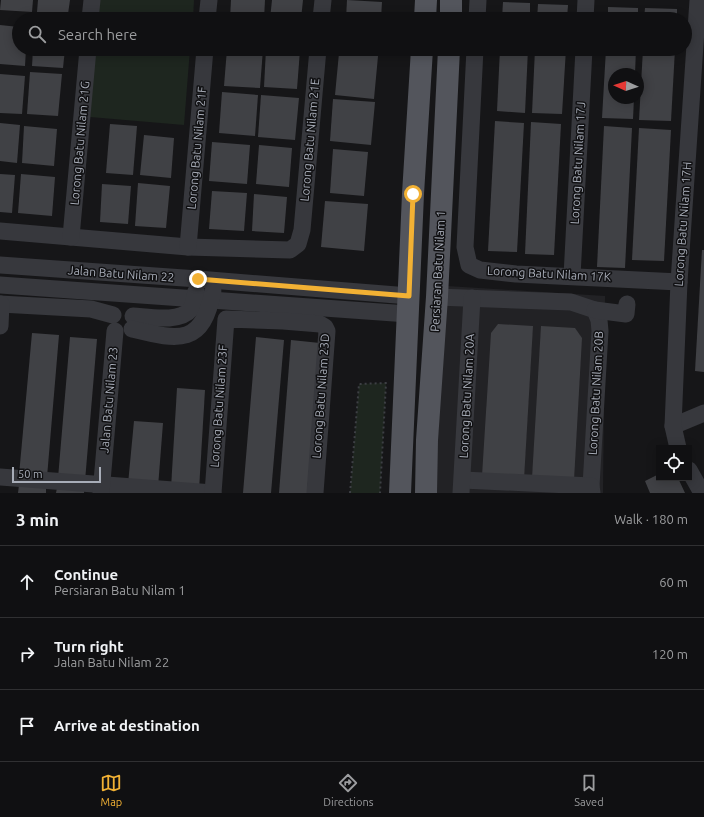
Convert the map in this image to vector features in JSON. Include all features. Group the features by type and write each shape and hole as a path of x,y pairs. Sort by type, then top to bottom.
{"main road":[{"path":"425,12 426,0"},
{"path":"450,12 451,0"},
{"path":"400,493 411,305 413,194 422,56"},
{"name":"Persiaran Batu Nilam 1","path":"426,493 427,440 437,297 449,56"},
{"path":"411,305 426,283 434,198 443,176"},
{"path":"411,305 426,340 422,419 427,440"}],"street":[{"path":"91,12 92,0"},
{"path":"208,12 209,0"},
{"path":"322,12 323,0"},
{"path":"477,12 478,0"},
{"path":"585,12 586,0"},
{"name":"Lorong Batu Nilam 17H","path":"677,445 673,426 679,282 698,0"},
{"name":"Lorong Batu Nilam 21G","path":"71,237 87,56"},
{"name":"Lorong Batu Nilam 21F","path":"188,247 204,56"},
{"name":"Lorong Batu Nilam 21E","path":"188,247 290,250 298,244 302,230 317,56"},
{"name":"Lorong Batu Nilam 17K","path":"475,56 465,247 469,265 480,270 516,274 679,282"},
{"name":"Lorong Batu Nilam 17J","path":"572,276 584,56"},
{"path":"0,231 188,247"},
{"name":"Jalan Batu Nilam 22","path":"0,265 207,280 411,305"},
{"name":"Jalan Batu Nilam 23","path":"102,489 122,320 119,293 122,274"},
{"path":"122,320 173,318 184,315 191,308 194,300 207,280"},
{"path":"0,326 1,304 91,309 170,336 185,336 201,325 211,301 207,280"},
{"name":"Jalan Batu Nilam 22","path":"0,285 211,301 411,305"},
{"path":"437,297 571,302 595,310 626,314 627,304"},
{"name":"Lorong Batu Nilam 20A","path":"462,487 472,298"},
{"name":"Lorong Batu Nilam 20B","path":"591,490 600,332 599,320 595,310"},
{"name":"Lorong Batu Nilam 23F","path":"213,493 226,319"},
{"name":"Lorong Batu Nilam 23D","path":"226,319 290,321 320,324 325,327 327,331 315,493"},
{"path":"673,426 704,413"},
{"path":"692,475 702,493"},
{"path":"0,477 102,489 213,493"},
{"path":"462,487 530,482 591,490"}],"path":[{"path":"350,493 358,384 386,384 380,493"}],"shaded area":[{"path":"99,0 194,0 193,12 98,12"},
{"path":"94,56 189,56 184,125 90,117"},
{"path":"447,286 605,296 603,493 436,493 435,482"},
{"path":"386,383 380,493 350,493 359,384"}],"building":[{"path":"1,0 33,0 32,12 0,10"},
{"path":"38,0 70,0 68,12 37,12"},
{"path":"231,0 265,0 264,12 230,12"},
{"path":"272,0 303,0 302,12 271,12"},
{"path":"347,0 382,2 381,12 346,12"},
{"path":"503,2 530,3 530,12 502,12"},
{"path":"538,4 568,5 568,12 537,12"},
{"path":"608,7 638,8 638,12 608,12"},
{"path":"645,8 677,9 677,12 645,12"},
{"path":"0,25 12,26 12,56 26,56 25,66 0,64"},
{"path":"33,56 64,56 63,68 32,66"},
{"path":"226,56 262,56 260,88 224,86"},
{"path":"266,56 300,56 297,89 264,87"},
{"path":"339,56 378,56 374,99 335,95"},
{"path":"500,56 528,56 525,113 497,111"},
{"path":"535,56 566,56 562,114 532,113"},
{"path":"606,56 636,56 635,68 608,68 608,104 634,104 633,119 602,118"},
{"path":"643,56 675,56 671,121 639,120 640,104 644,104"},
{"path":"30,72 62,74 58,116 27,114"},
{"path":"0,74 25,76 22,114 0,113"},
{"path":"222,92 258,95 255,136 219,133"},
{"path":"261,95 299,98 295,140 258,137"},
{"path":"333,99 375,102 371,145 330,141"},
{"path":"495,121 524,123 517,252 488,251"},
{"path":"531,122 561,124 554,255 525,254"},
{"path":"0,123 20,125 17,163 0,161"},
{"path":"110,124 137,126 133,175 106,173"},
{"path":"24,126 57,129 54,166 22,163"},
{"path":"604,126 632,128 625,268 597,267"},
{"path":"639,128 671,130 664,261 632,260"},
{"path":"144,135 174,138 171,178 140,175"},
{"path":"212,142 250,145 247,184 209,181"},
{"path":"259,145 292,148 289,187 256,184"},
{"path":"333,149 368,152 364,196 330,193"},
{"path":"0,174 15,175 12,213 0,212"},
{"path":"21,174 55,177 52,216 18,213"},
{"path":"138,183 170,186 166,228 135,226"},
{"path":"102,184 131,186 128,224 100,222"},
{"path":"212,191 247,193 244,231 209,229"},
{"path":"254,194 287,197 284,233 252,231"},
{"path":"325,201 368,204 364,251 321,247"},
{"path":"702,250 704,250 704,372 695,371"},
{"path":"498,324 533,326 524,479 482,476 491,333"},
{"path":"541,326 575,328 582,338 574,480 532,478"},
{"path":"32,333 59,335 47,477 19,475"},
{"path":"70,337 97,339 85,481 58,478"},
{"path":"256,337 284,340 271,493 243,493"},
{"path":"291,340 320,343 307,493 279,493"},
{"path":"177,388 205,390 199,490 171,488"},
{"path":"134,421 163,423 158,487 128,484"},
{"path":"656,476 656,481 679,481 685,493 650,493 645,481"},
{"path":"19,485 46,487 46,493 18,493"},
{"path":"57,488 84,490 84,493 56,493"}],"route":[{"path":"198,279 409,296 413,194"}]}
